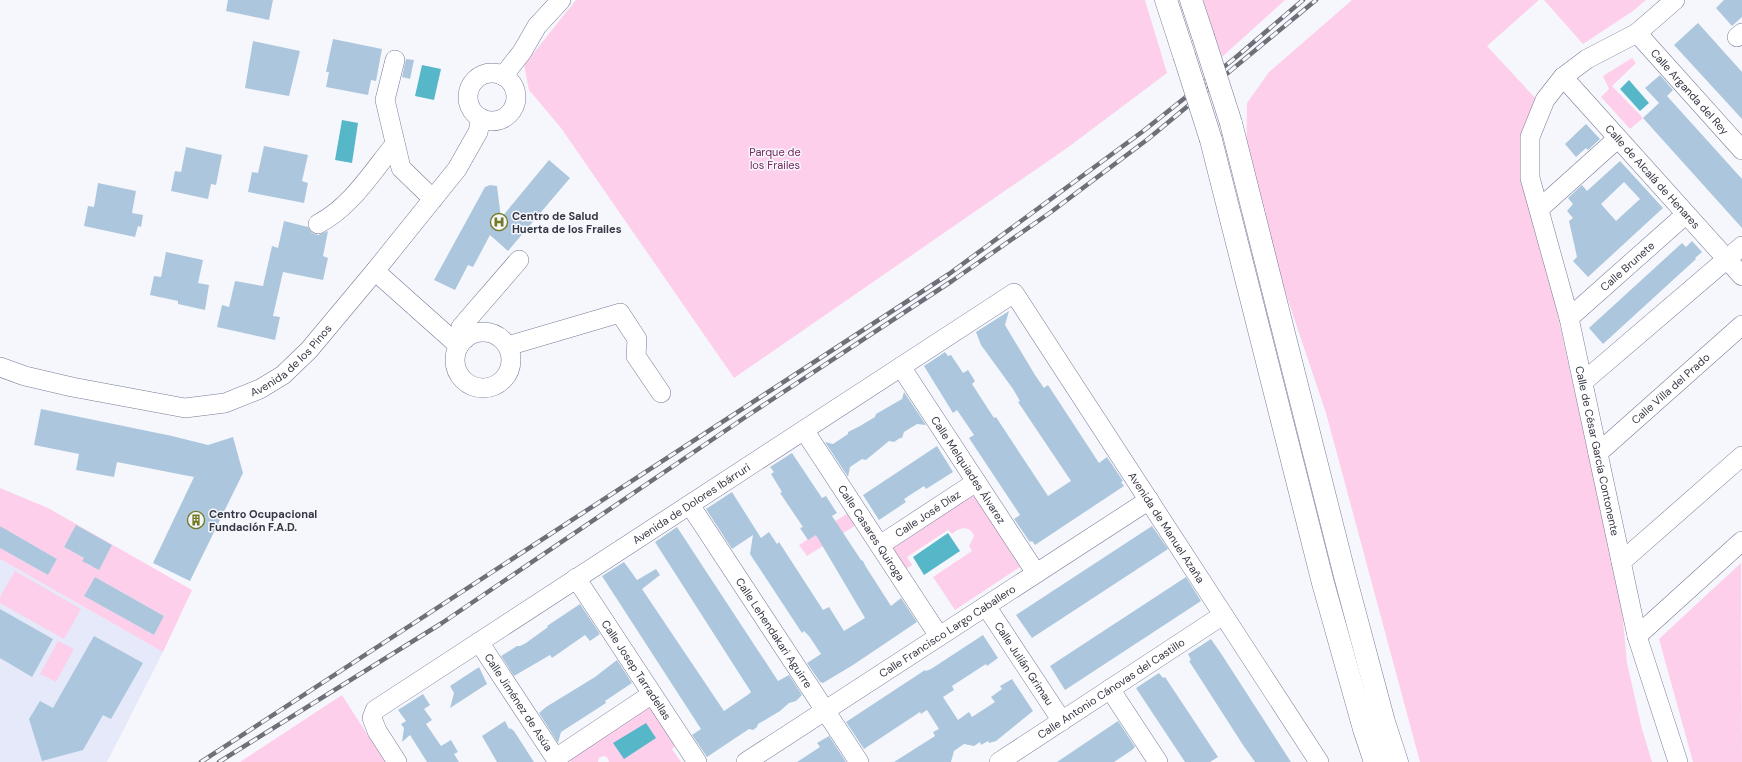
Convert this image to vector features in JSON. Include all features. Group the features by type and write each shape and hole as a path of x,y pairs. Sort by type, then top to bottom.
{"highway":[{"path":"1166,0 1211,140 1324,583 1364,729 1375,762"},
{"path":"1191,0 1231,123 1347,583 1384,722 1397,762"}],"street":[{"path":"503,76 522,52 537,26 561,0"},
{"path":"1563,77 1587,59 1637,33 1675,0"},
{"name":"Calle Arganda del Rey","path":"1637,33 1742,150"},
{"path":"395,60 384,100 401,168 433,199"},
{"path":"495,73 503,76 514,88 516,96 515,104 511,112 505,118 497,121 489,121 480,118 470,107 468,99 468,91 472,83 486,74 495,73"},
{"name":"Calle de César García Contonente","path":"1563,77 1545,100 1530,137 1530,178 1569,318 1637,636 1678,762"},
{"name":"Calle de Alcalá de Henares","path":"1563,77 1616,139 1742,276"},
{"name":"Avenida de los Pinos","path":"0,367 72,387 185,408 225,403 260,389 283,375 309,350 375,271 457,169 478,132 480,118"},
{"path":"1539,209 1616,139"},
{"path":"318,224 333,216 354,195 395,144"},
{"name":"Calle Brunete","path":"1569,318 1685,215"},
{"path":"1583,382 1742,246"},
{"path":"462,342 462,328 519,260"},
{"path":"375,271 462,342"},
{"name":"Avenida de Dolores Ibárruri","path":"397,762 377,731 372,718 375,710 1014,293"},
{"name":"Avenida de Manuel Azaña","path":"1014,293 1319,762"},
{"path":"508,346 620,313 637,339 636,356 661,393"},
{"name":"Calle Villa del Prado","path":"1598,453 1742,325"},
{"path":"483,332 493,334 501,338 508,346 512,357 511,367 506,378 499,384 486,389 476,388 467,383 460,376 456,367 455,355 462,342 473,334 483,332"},
{"name":"Calle Melquiades Álvarez","path":"901,367 1036,573"},
{"name":"Calle Casares Quiroga","path":"804,430 939,636"},
{"path":"1621,562 1742,456"},
{"name":"Calle José Díaz","path":"880,545 976,482"},
{"name":"Calle Francisco Largo Caballero","path":"746,762 1149,500"},
{"name":"Calle Lehendakari Aguirre","path":"690,504 859,762"},
{"path":"1637,636 1741,544"},
{"name":"Calle Josep Tarradellas","path":"576,578 697,762"},
{"name":"Calle Julián Grimau","path":"986,606 1062,721"},
{"name":"Calle Antonio Cánovas del Castillo","path":"1011,759 1062,721 1223,616"},
{"name":"Calle Jiménez de Asúa","path":"480,642 557,760"},
{"path":"1110,689 1158,762"},
{"path":"557,760 652,694"}],"shaded area":[{"path":"0,559 163,652 107,762 0,762"}],"green space":[{"name":"Parque de los Frailes","path":"576,0 1145,0 1167,73 1067,148 734,378 561,128 529,90 524,65"},
{"path":"1203,0 1285,0 1222,57"},
{"path":"1352,0 1539,0 1487,46 1538,101 1527,118 1524,164 1621,600 1627,663 1642,729 1652,762 1420,762 1326,413 1246,175 1247,103 1269,72"},
{"path":"1544,0 1646,0 1633,11 1583,44"},
{"path":"1632,58 1636,63 1612,86 1643,118 1630,129 1601,97 1609,89 1603,76"},
{"path":"0,488 48,508 192,590 163,652 0,559 0,548 48,575 57,559 0,526","holes":["76,526 112,545 100,567 94,564 92,567 83,561 84,558 64,547","95,577 164,616 154,635 84,596"]},
{"path":"973,494 1020,567 955,610 933,577 972,551 969,546 974,536 970,530 964,528 952,534 948,530 907,557 912,565 906,569 892,548"},
{"path":"848,513 856,525 807,556 799,545"},
{"path":"1741,563 1742,762 1693,762 1659,639"},
{"path":"15,571 81,609 64,639 0,603 0,597"},
{"path":"58,641 74,649 56,682 40,674"},
{"path":"342,695 385,762 240,762"},
{"path":"649,706 675,746 672,749 681,762 609,762 607,757 603,756 599,758 598,762 571,762 569,759"}],"water":[{"path":"422,65 441,69 434,100 415,96"},
{"path":"1629,80 1649,103 1640,111 1620,89"},
{"path":"342,120 358,123 352,163 335,160"},
{"path":"948,533 960,551 924,575 913,557"},
{"path":"646,723 656,738 624,759 613,743"}],"building":[{"path":"228,0 273,0 269,20 226,11"},
{"path":"1724,0 1742,0 1742,17 1732,26 1716,8"},
{"path":"1698,23 1742,72 1742,119 1674,45"},
{"path":"333,39 382,49 376,81 371,80 368,95 326,87 329,72 326,72"},
{"path":"253,41 300,51 289,96 245,88"},
{"path":"406,59 414,60 410,79 402,77"},
{"path":"1660,75 1673,90 1667,96 1742,179 1742,228 1643,118 1659,103 1645,88"},
{"path":"1586,124 1600,139 1588,150 1586,148 1576,157 1565,144"},
{"path":"264,146 308,155 302,181 308,183 304,203 248,192 252,172 258,173"},
{"path":"186,147 222,155 216,185 211,184 208,199 171,191 175,171 181,172"},
{"name":"Centro de Salud Huerta de los Frailes","path":"549,160 570,178 508,251 490,235 473,267 468,265 455,290 434,280 485,187 490,185 497,186 501,218"},
{"path":"1620,161 1663,208 1588,277 1573,261 1577,257 1569,221 1573,218 1567,211 1573,204 1568,198 1582,185 1587,191","holes":["1624,182 1640,199 1616,221 1601,204"]},
{"path":"98,183 136,191 132,213 143,215 141,227 138,226 135,237 84,226 88,206 94,207"},
{"path":"284,221 308,227 312,233 318,235 328,231 323,256 328,258 323,280 283,272 273,316 280,317 275,340 217,327 222,305 229,307 235,281 263,286 272,246 278,248"},
{"path":"1692,241 1702,252 1695,258 1696,259 1603,344 1589,328 1682,243 1686,247"},
{"path":"166,252 203,260 198,283 209,285 205,310 178,304 178,301 150,295 154,276 161,277"},
{"path":"1009,311 1005,325 1035,375 1044,388 1048,385 1099,463 1107,457 1123,481 1121,482 1124,486 1035,545 1032,541 1030,542 1014,519 1020,515 969,438 974,435 957,410 953,413 924,366 945,352 948,356 951,355 963,373 968,370 975,381 972,384 994,418 996,417 1048,496 1071,481 1018,402 1020,401 1013,389 981,345 976,332"},
{"path":"904,392 926,425 917,424 904,432 902,438 894,442 889,441 866,460 862,459 850,467 848,477 825,442 833,444 848,434 848,432 875,417 876,414 902,399"},
{"path":"41,409 172,436 208,445 233,437 243,473 190,581 153,563 194,477 117,462 114,477 76,470 79,454 34,445"},
{"path":"937,446 953,472 926,489 924,486 904,499 906,502 879,520 863,495"},
{"path":"792,453 822,498 826,496 837,513 832,516 863,561 891,606 901,598 917,622 853,665 823,683 820,682 807,663 821,654 809,636 804,631 802,633 750,554 753,535 732,549 706,509 732,492 761,538 769,532 777,544 779,542 823,610 829,607 844,631 865,618 816,535 808,540 800,528 803,527 780,493 782,492 771,474 774,472 770,467"},
{"path":"76,525 112,545 99,570 82,561 84,558 64,547"},
{"path":"0,526 57,559 48,575 0,548"},
{"path":"1152,526 1168,549 1032,638 1016,615"},
{"path":"677,527 778,681 789,675 802,695 796,701 789,703 780,711 758,724 753,730 749,729 707,757 692,735 701,729 602,576 624,562 637,580 656,569 660,575 642,589 724,711 751,692 655,542"},
{"path":"95,577 164,616 154,635 84,596"},
{"path":"1186,577 1201,601 1065,690 1050,666"},
{"path":"580,604 600,634 590,641 585,635 552,658 550,655 514,676 501,656 517,646 526,643 548,627 547,626"},
{"path":"0,609 53,639 32,677 0,658"},
{"path":"983,635 998,658 952,686 954,690 943,697 958,720 969,712 972,717 995,702 991,697 1002,689 1000,686 1012,679 1033,711 996,741 989,743 988,741 981,745 980,742 974,746 964,744 954,751 951,762 894,762 935,736 933,732 939,729 927,710 921,714 920,712 864,749 846,722 925,670 931,669"},
{"path":"94,636 143,663 111,719 103,715 83,750 42,761 29,719 40,701 53,708"},
{"path":"1211,639 1291,762 1255,762 1243,745 1189,661 1191,660 1188,654"},
{"path":"617,660 632,683 605,701 606,703 561,732 558,743 539,713 546,707 595,677"},
{"path":"479,667 487,684 450,708 454,693 450,686"},
{"path":"1159,673 1163,678 1165,677 1218,757 1210,762 1185,762 1136,688"},
{"path":"423,694 430,705 424,709 432,720 426,724 441,746 451,740 458,752 454,754 459,762 427,762 410,735 402,742 404,728 401,724 406,721 398,710"},
{"path":"505,721 509,729 510,728 514,731 534,762 497,762 482,736"},
{"path":"1118,721 1135,747 1132,750 1114,762 1057,762"},
{"path":"829,736 846,762 797,762 820,747 817,743"}],"railway":[{"path":"201,762 949,274 1142,132 1235,58 1303,0"},
{"path":"219,762 442,623 747,416 952,281 1051,212 1148,139 1316,0"}],"place":[{"name":"Centro de Salud Huerta de los Frailes","path":"499,222"},
{"name":"Centro Ocupacional Fundación F.A.D.","path":"196,520"}]}
